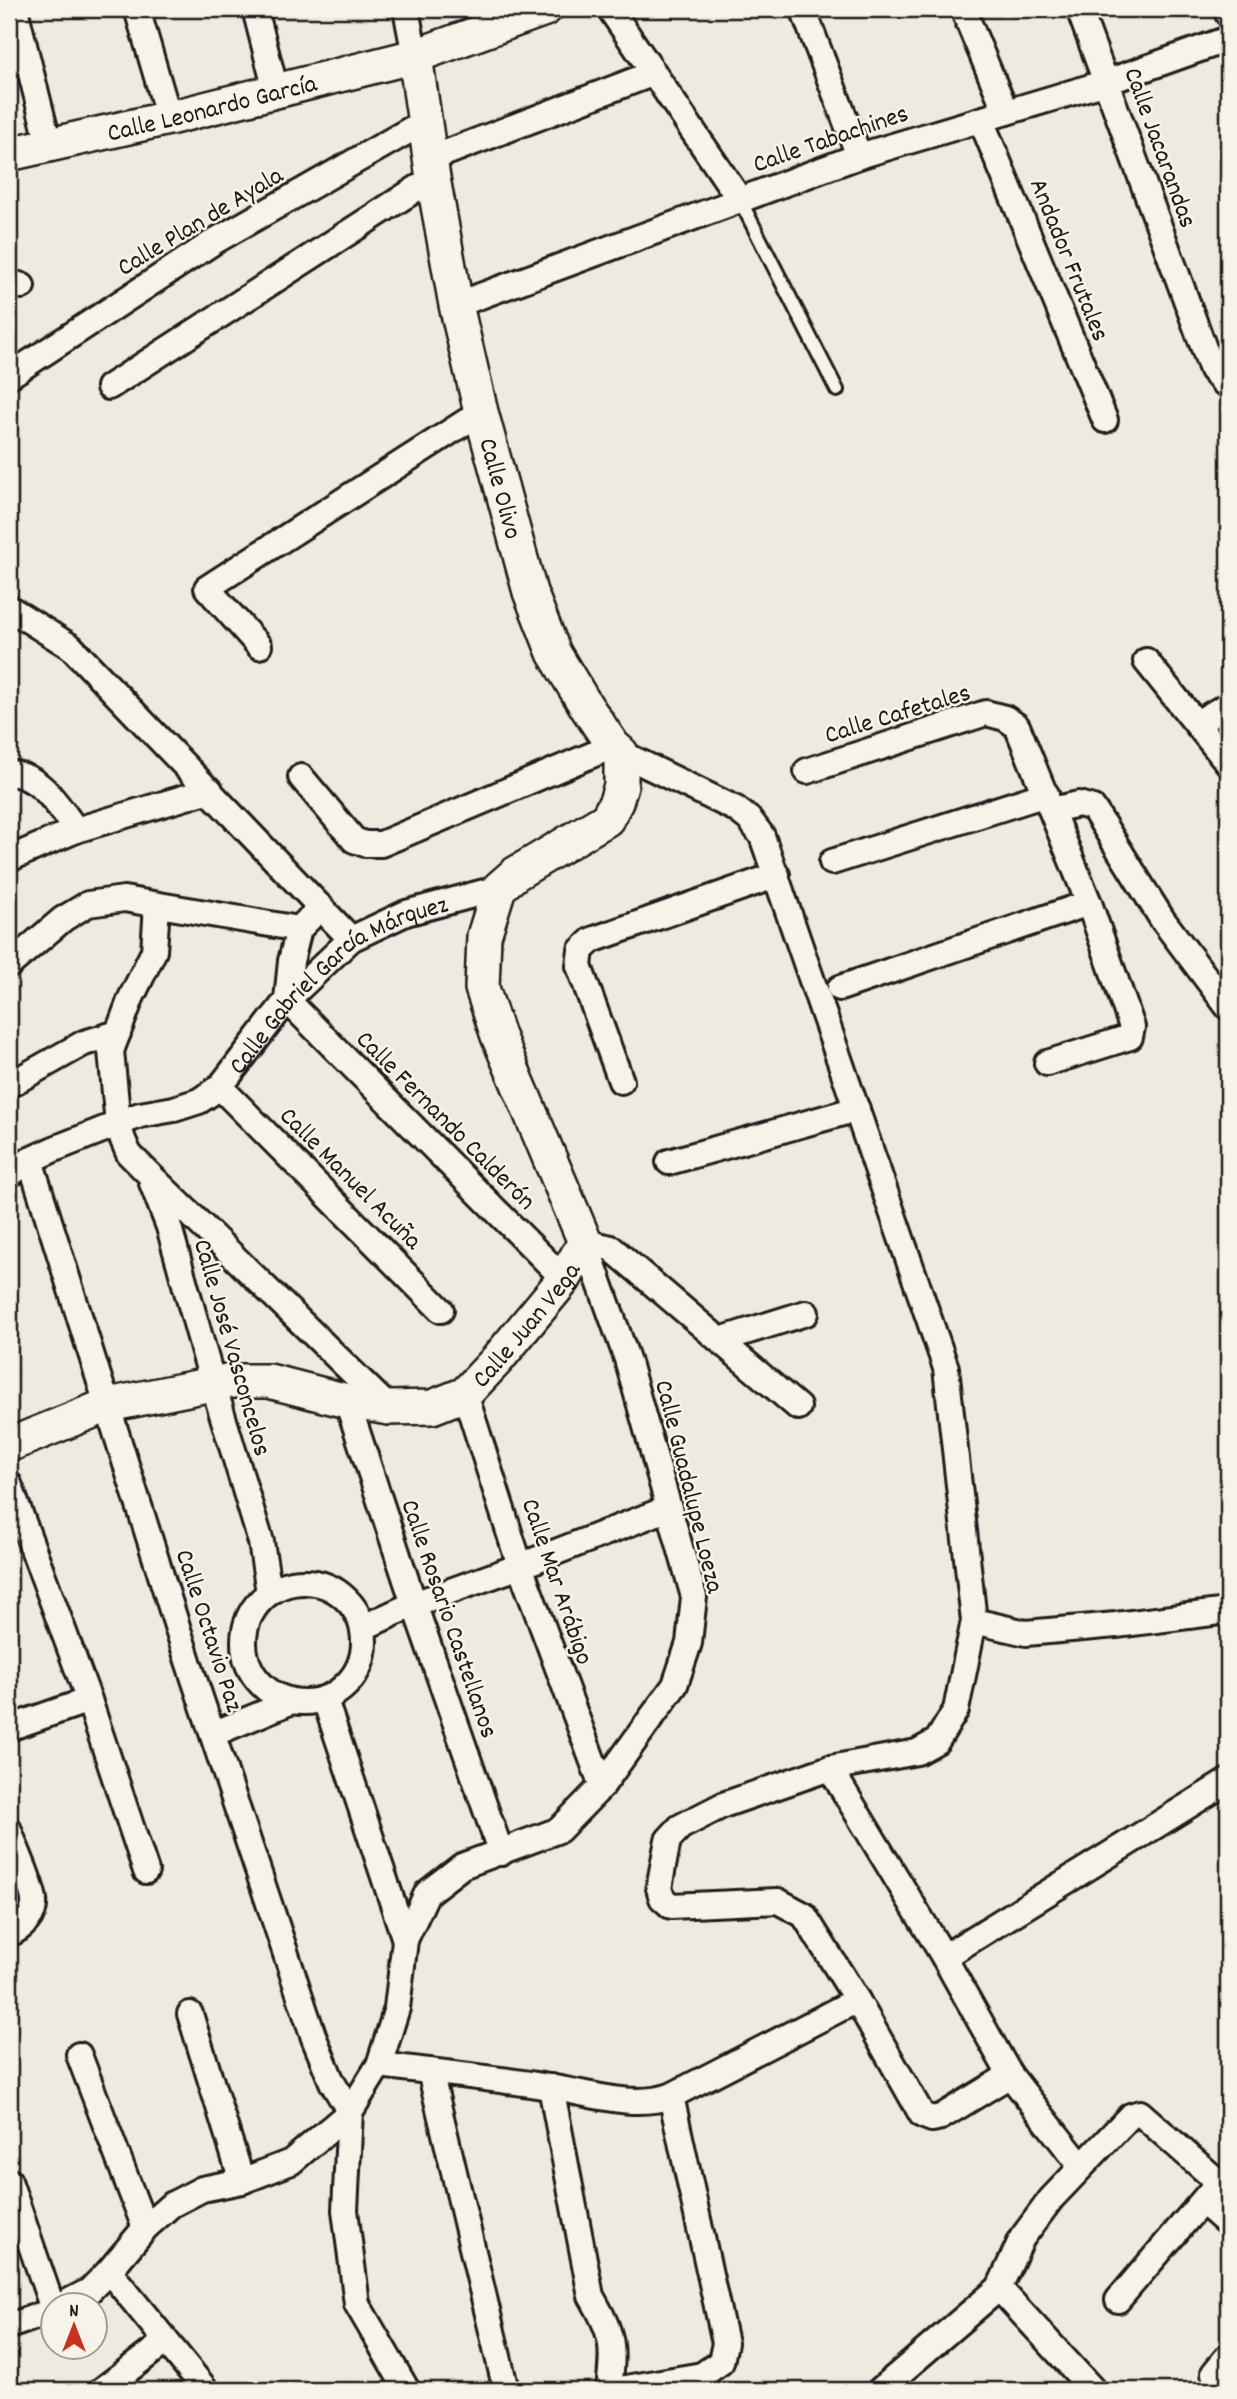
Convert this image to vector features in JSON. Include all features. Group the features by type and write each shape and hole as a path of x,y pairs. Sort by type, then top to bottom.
{"street":[{"path":"15,9 49,145"},
{"path":"136,9 169,118"},
{"path":"254,9 276,91"},
{"path":"406,9 415,56"},
{"name":"Calle Leonardo García","path":"9,154 169,118 415,56 545,9"},
{"path":"610,9 740,200"},
{"path":"803,9 859,156"},
{"path":"963,9 1006,112"},
{"name":"Calle Jacarandas","path":"1079,9 1212,370 1226,381"},
{"path":"1226,9 1228,14"},
{"name":"Calle Tabachines","path":"456,305 859,156 1107,82 1228,39"},
{"name":"Calle Olivo","path":"415,56 431,168 456,305 481,412 530,592 554,653 617,750"},
{"path":"109,387 431,168 654,73"},
{"name":"Andador Frutales","path":"981,120 1105,420"},
{"name":"Calle Plan de Ayala","path":"9,376 215,241 424,122"},
{"path":"259,646 207,589 481,412"},
{"path":"9,608 71,647 351,939"},
{"path":"1146,661 1228,763"},
{"path":"1197,723 1228,705"},
{"name":"Calle Cafetales","path":"807,771 986,713 1005,718 1017,726 1049,802"},
{"path":"300,777 354,840 365,844 381,844 617,750 736,809 750,820 762,836 946,1368 974,1621 956,1710 937,1741 917,1752 830,1769 723,1805 680,1827 668,1840 659,1888 662,1898 671,1906 778,1900 804,1915 857,2000 922,2115 932,2119 942,2117 1010,2075"},
{"name":"Calle Gabriel García Márquez","path":"9,1175 30,1160 140,1115 199,1101 220,1087 287,1000 351,939 406,913 499,888 515,874 607,818 621,786 617,750"},
{"path":"9,773 22,774 46,789 76,830"},
{"path":"9,859 76,830 210,790"},
{"path":"1047,1063 1130,1037 1132,1032 1089,903 1049,802"},
{"path":"832,862 1049,802 1093,808 1162,919 1228,1007"},
{"path":"621,1081 579,966 581,950 592,940 777,875"},
{"name":"Calle Juan Vega","path":"9,1445 108,1405 227,1381 269,1381 347,1401 389,1408 432,1407 465,1394 511,1343 564,1279 585,1242 498,1036 482,988 484,936 499,888"},
{"path":"9,965 63,919 88,904 124,899 299,929"},
{"path":"840,988 1089,903"},
{"path":"157,905 154,951 131,998 111,1051 118,1124 129,1154 389,1408"},
{"path":"287,1000 291,961 299,929 321,907"},
{"name":"Calle Fernando Calderón","path":"287,1000 564,1279"},
{"path":"9,1085 84,1043 117,1033"},
{"name":"Calle Manuel Acuña","path":"220,1087 442,1310"},
{"path":"668,1163 857,1109"},
{"name":"Calle Octavio Paz","path":"30,1160 314,2039 332,2082 350,2112"},
{"name":"Calle José Vasconcelos","path":"146,1171 169,1227 212,1384 261,1542 269,1592"},
{"path":"585,1242 611,1248 798,1407"},
{"name":"Calle Guadalupe Loeza","path":"350,2112 379,2065 397,2008 405,1940 427,1893 462,1866 559,1830 602,1786 674,1685 689,1643 694,1597 627,1359 585,1242"},
{"path":"720,1340 806,1313"},
{"name":"Calle Mar Arábigo","path":"465,1394 520,1566 602,1786"},
{"name":"Calle Rosario Castellanos","path":"347,1401 501,1853"},
{"path":"9,1484 89,1700 146,1871"},
{"path":"364,1627 414,1604 669,1508"},
{"name":"Calle José Vasconcelos","path":"261,1542 295,1582"},
{"path":"214,1734 290,1702 325,1700 350,1684 364,1657 364,1627 350,1601 325,1585 295,1582 269,1592 247,1619 244,1654 260,1685 290,1702"},
{"path":"974,1621 1026,1633 1228,1611"},
{"path":"9,1728 89,1700"},
{"path":"325,1700 405,1940"},
{"path":"830,1769 944,1957 1010,2075 1081,2166"},
{"path":"944,1957 1228,1781"},
{"path":"9,1830 34,1902 29,1917 19,1930 9,1934"},
{"path":"379,2065 551,2087 604,2098 654,2102 671,2096 857,2000"},
{"path":"190,2014 242,2181"},
{"path":"79,2055 145,2228"},
{"path":"430,2071 506,2390"},
{"path":"551,2087 591,2296 607,2323 613,2350 611,2390 702,2375 721,2362 724,2343 671,2096"},
{"path":"90,2290 145,2228 171,2204 202,2189 242,2181 291,2162 350,2112"},
{"path":"350,2112 345,2210 357,2304 407,2390"},
{"path":"880,2390 999,2288 1022,2238 1051,2199 1081,2166 1135,2114 1140,2113 1216,2180 1216,2187 1118,2300"},
{"path":"10,2189 46,2290"},
{"path":"1203,2202 1228,2224"},
{"path":"109,2271 206,2390"},
{"path":"999,2288 1083,2387"},
{"path":"9,2326 38,2314"},
{"path":"102,2390 166,2341"}],"lane":[{"path":"740,200 837,390"}]}
